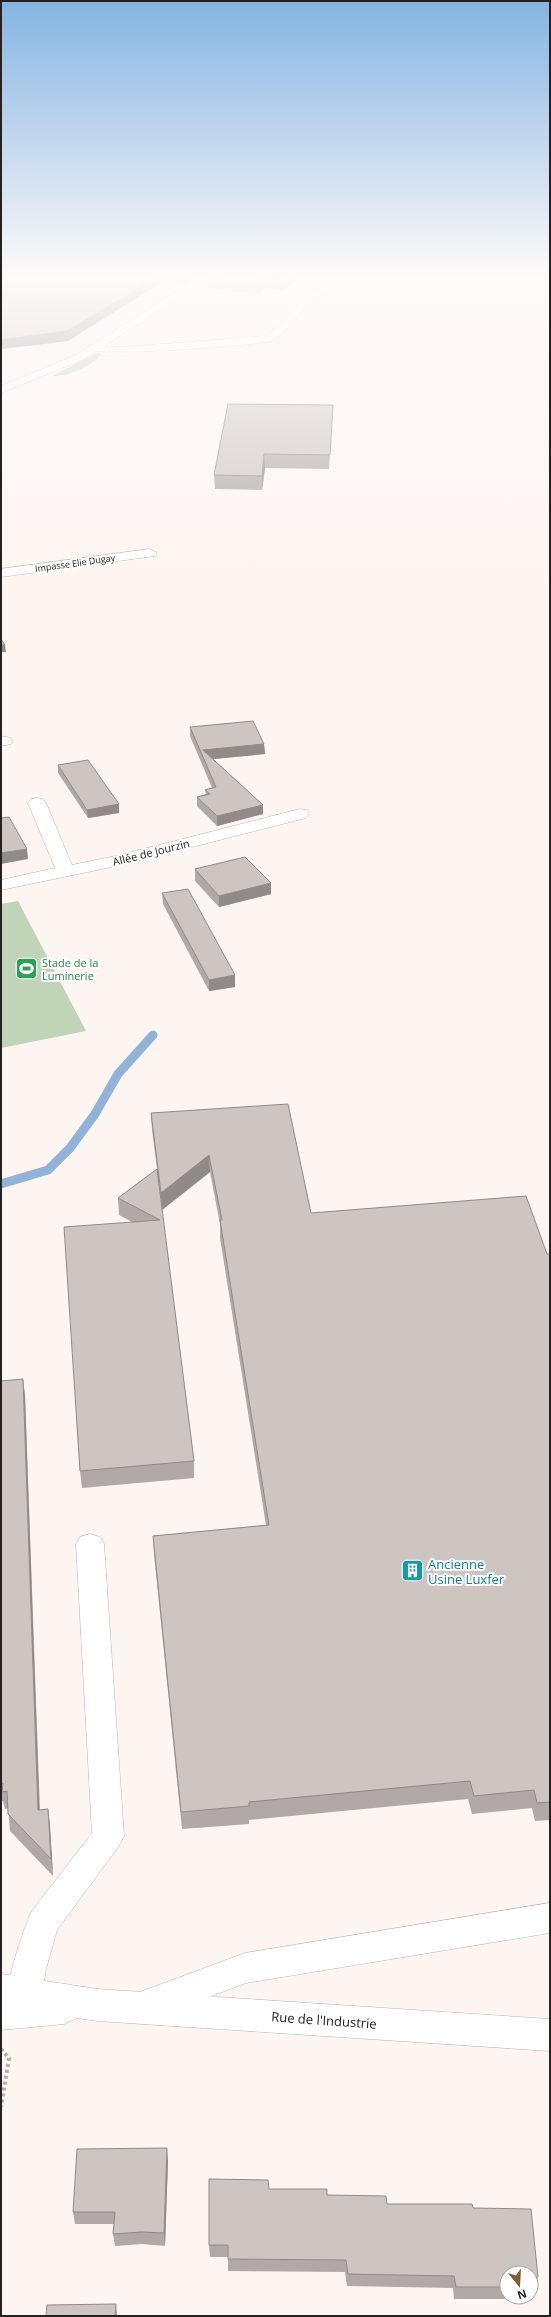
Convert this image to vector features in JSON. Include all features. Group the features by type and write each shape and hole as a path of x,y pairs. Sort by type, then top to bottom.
{"main road":[{"path":"1,390 11,386"},
{"name":"Impasse Elie Dugay","path":"1,573 150,553"},
{"path":"37,803 66,872"},
{"name":"Allée de Jourzin","path":"1,885 66,872 178,846 300,814"},
{"path":"12,2003 29,1968 43,1923 108,1836 90,1544"},
{"path":"142,2006 200,1986 245,1968 550,1918"},
{"name":"Rue de l'Industrie","path":"12,2003 142,2006 550,2035"}],"path":[{"path":"1,2049 9,2058 1,2107"}],"green space":[{"name":"Stade de la Luminerie","path":"18,901 86,1031 1,1048 1,904"}],"building":[{"path":"228,404 333,405 330,455 264,454 262,476 214,475"},
{"path":"1,639 5,645 1,645"},
{"path":"253,721 264,744 203,750 263,805 217,816 197,797 210,794 205,790 216,787 190,727"},
{"path":"88,760 119,804 87,810 58,765"},
{"path":"9,817 27,849 1,853 1,818"},
{"path":"245,857 271,883 219,896 195,869"},
{"path":"188,889 235,975 209,980 162,893"},
{"name":"Ancienne Usine Luxfer","path":"288,1104 311,1213 526,1196 547,1254 550,1254 550,1802 537,1803 534,1790 474,1796 470,1781 249,1802 249,1806 181,1812 153,1536 269,1525 220,1220 222,1220 209,1155 161,1193 151,1113"},
{"path":"157,1169 194,1461 80,1471 64,1227 160,1220 118,1198"},
{"path":"23,1379 38,1810 48,1809 51,1859 8,1814 7,1791 2,1792 3,1783 1,1784 1,1381"},
{"path":"167,2148 164,2233 141,2232 113,2234 115,2212 73,2212 77,2149"},
{"path":"209,2179 268,2180 269,2189 327,2189 327,2195 386,2196 387,2204 472,2204 473,2208 531,2209 537,2265 499,2265 499,2287 456,2287 454,2276 348,2274 346,2260 228,2259 228,2245 209,2245"},
{"path":"116,2304 115,2316 46,2316 47,2305"}],"waterway":[{"path":"1,1184 48,1170 70,1148 95,1114 118,1074 153,1035"}],"place":[{"name":"Stade de la Luminerie","path":"27,968"},
{"name":"Ancienne Usine Luxfer","path":"412,1571"}]}
